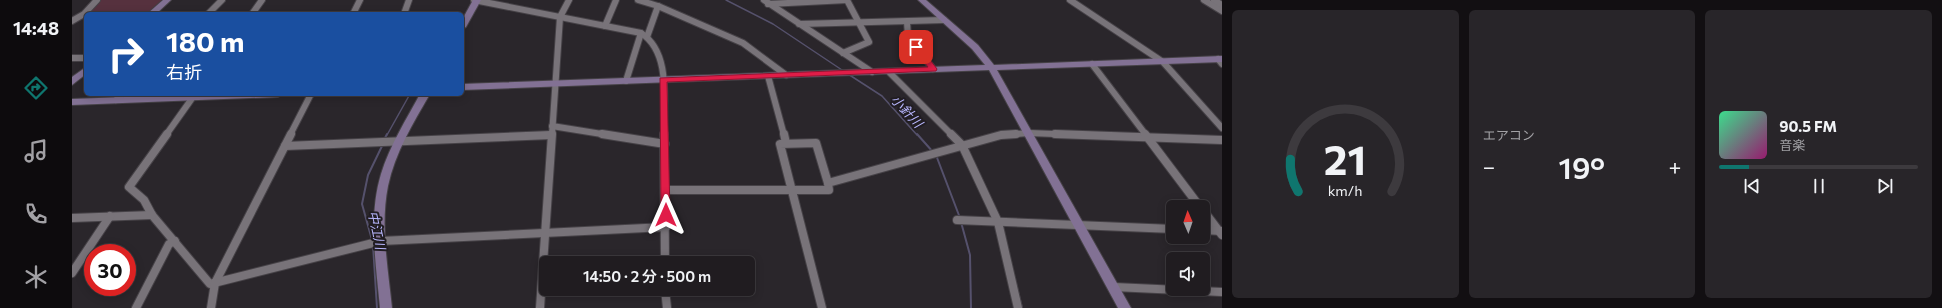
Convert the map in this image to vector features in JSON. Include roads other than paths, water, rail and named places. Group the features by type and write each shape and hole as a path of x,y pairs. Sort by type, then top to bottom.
{"street":[{"path":"88,12 97,0"},
{"path":"153,12 167,0"},
{"path":"210,12 222,0"},
{"path":"253,12 262,0"},
{"path":"354,12 360,0"},
{"path":"405,12 410,0"},
{"path":"464,22 476,0 644,35 661,58 665,144 665,256"},
{"path":"540,308 560,17 569,0"},
{"path":"605,26 616,0"},
{"path":"638,0 658,6 743,44 786,75"},
{"path":"766,2 847,0 868,42 844,53"},
{"path":"922,0 975,47 992,68 1125,308"},
{"path":"1070,0 1163,62 1222,128"},
{"path":"1204,0 1222,11"},
{"path":"1214,0 1222,5"},
{"path":"766,2 872,72"},
{"path":"626,81 644,35 658,6"},
{"path":"72,21 84,15"},
{"path":"799,24 944,20"},
{"path":"908,22 908,36 934,69"},
{"path":"72,58 84,58"},
{"path":"464,87 889,72 934,69 1220,61"},
{"path":"1092,64 1195,200"},
{"path":"72,82 84,72"},
{"path":"889,72 962,145 998,222 1018,308"},
{"path":"768,76 786,144"},
{"path":"72,102 120,97 193,96"},
{"path":"193,96 129,187 144,200 152,215 210,284 380,241 666,227"},
{"path":"211,308 215,283 310,96"},
{"path":"386,308 380,241 383,185 396,141 424,96"},
{"path":"552,126 665,144"},
{"path":"828,183 987,138 1029,133 1222,140"},
{"path":"285,146 551,135"},
{"path":"665,190 792,189 829,190 816,143 780,144 792,189 822,308"},
{"path":"72,218 152,215"},
{"path":"72,273 110,216"},
{"path":"1210,219 1221,232"},
{"path":"957,220 1166,229"},
{"path":"1210,231 1221,232"},
{"path":"136,308 169,244 175,241"},
{"path":"1114,287 1222,292"},
{"path":"666,296 667,308"}],"waterway":[{"name":"小針川","path":"726,0 773,24 845,72"},
{"name":"小針川","path":"848,74 882,96 917,135"},
{"name":"中江川","path":"387,135 409,96"},
{"name":"中江川","path":"384,140 387,134"},
{"name":"小針川","path":"917,134 933,152"},
{"name":"中江川","path":"372,240 362,204 368,175 383,144"},
{"name":"小針川","path":"936,155 960,218"},
{"name":"小針川","path":"961,222 970,255 971,308"},
{"name":"中江川","path":"373,245 377,308"},
{"path":"1014,276 1022,308"}]}
